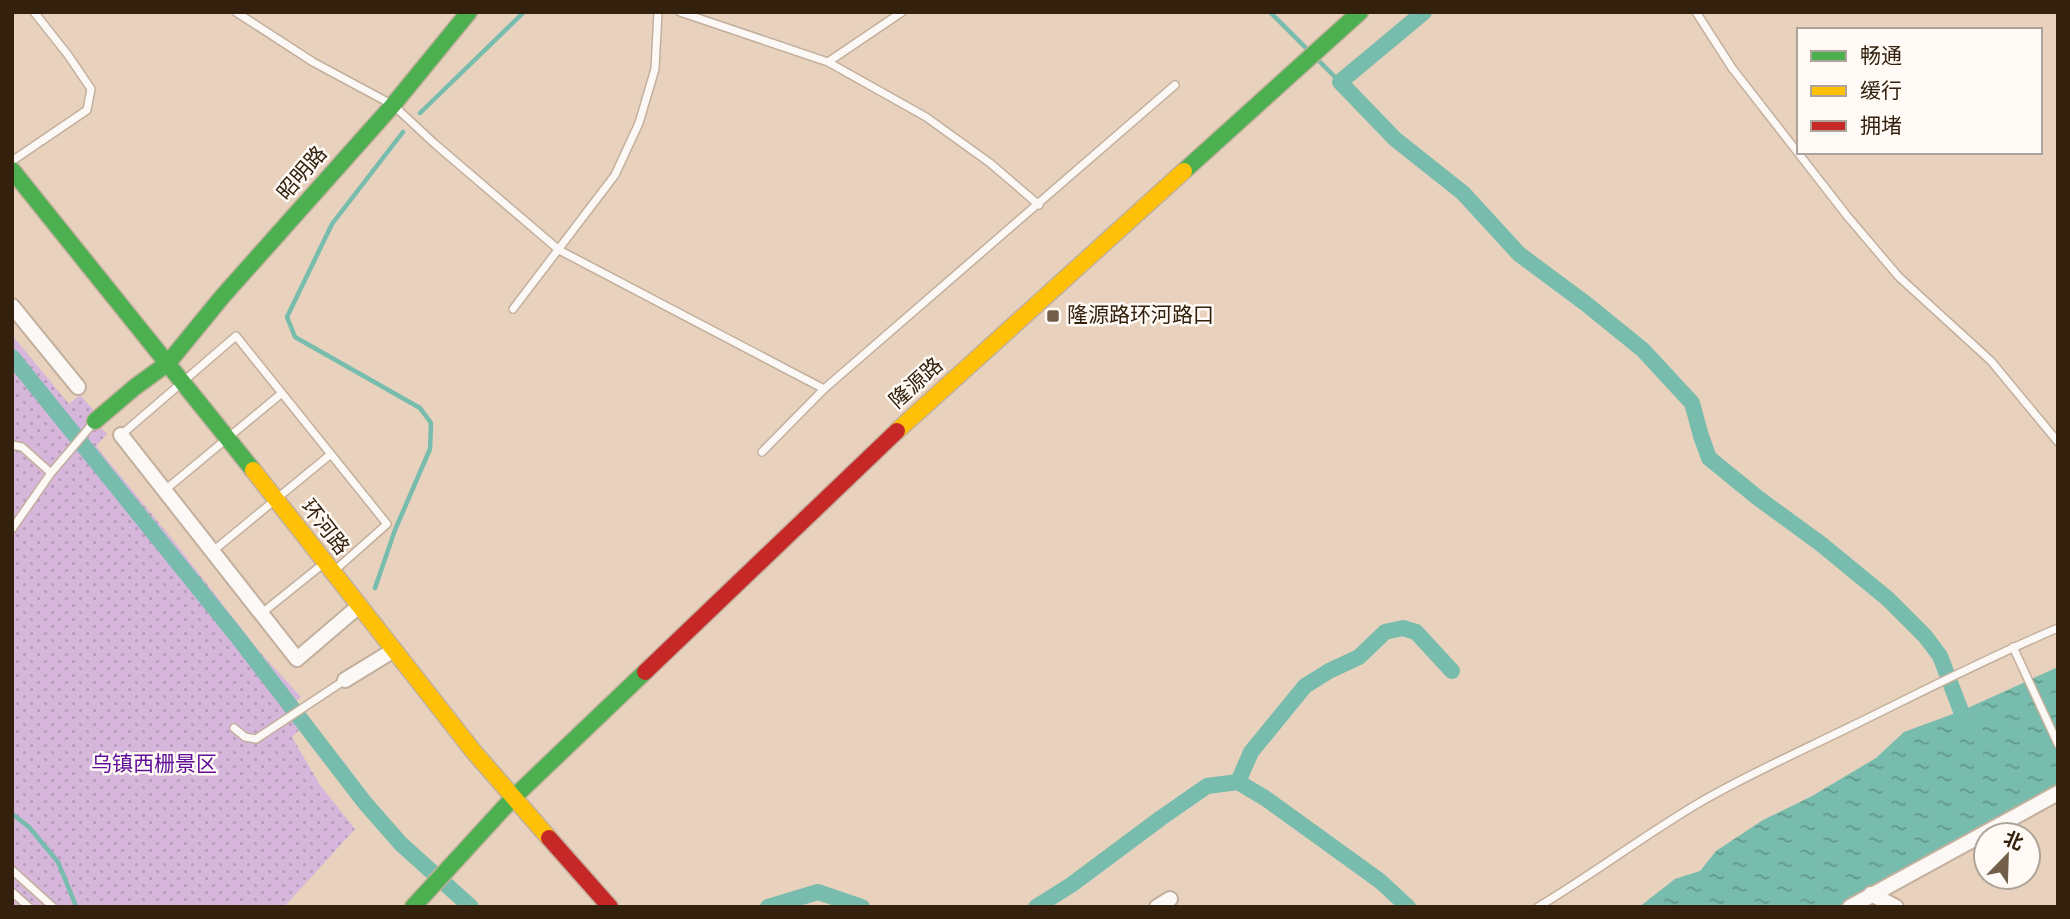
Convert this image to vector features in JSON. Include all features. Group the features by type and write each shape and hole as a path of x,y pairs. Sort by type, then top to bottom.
{"street":[{"name":"昭明路","path":"95,421 168,363 222,297 393,105 469,12"},
{"name":"隆源路","path":"415,905 513,798 882,445 1360,12"},
{"name":"环河路","path":"12,170 513,798 610,907"},
{"path":"12,306 78,387"},
{"path":"121,435 297,659 359,606"},
{"path":"345,680 394,650"},
{"path":"1850,907 2058,793"},
{"path":"1871,894 1896,907"}],"lane":[{"path":"12,161 87,110 91,89 34,12"},
{"path":"236,12 313,62 393,105 559,250 824,389"},
{"path":"513,309 615,175 639,123 655,69 658,12"},
{"path":"680,12 828,62 926,117 989,163 1038,205"},
{"path":"828,62 902,12"},
{"path":"1696,12 1732,68 1797,151"},
{"path":"762,452 824,389 1175,85"},
{"path":"1799,154 1899,277 1991,360 2058,442"},
{"path":"121,435 236,335 387,524 261,614"},
{"path":"165,490 282,393"},
{"path":"12,529 51,473 95,421"},
{"path":"12,444 22,447 51,473"},
{"path":"212,551 331,454"},
{"path":"1538,907 1619,856 1669,820 1707,798 2013,647 2058,628"},
{"path":"2013,647 2058,744"},
{"path":"234,728 245,737 256,739 345,680"},
{"path":"12,870 53,907"},
{"path":"12,892 29,907"}],"green space":[{"name":"乌镇西栅景区","path":"12,335 69,404 80,395 96,413 95,421 107,434 96,446 258,650 301,697 296,701 308,722 292,737 320,785 355,829 284,907 12,907"}],"water":[{"path":"2058,667 2058,785 1993,821 1972,821 1972,832 1837,907 1639,907 1675,879 1700,871 1716,851 1763,820 1812,796 1876,758 1904,732 1961,711"}],"waterway":[{"path":"420,113 524,12"},
{"path":"1270,12 1309,51"},
{"path":"1424,12 1340,82 1395,139 1463,193 1519,254 1643,350 1692,403 1709,458 1888,599 1925,636 1940,656 1961,711 1971,729"},
{"path":"1315,57 1340,82"},
{"path":"375,588 395,530 430,449 431,423 420,408 295,337 287,317 332,224 403,132"},
{"path":"12,357 236,635 365,803 401,844 471,907"},
{"path":"1238,782 1251,752 1305,686 1359,657 1385,632 1403,628 1416,632 1452,671"},
{"path":"1036,907 1071,885 1207,786 1238,782 1265,798 1380,881 1408,907"},
{"path":"12,814 29,827 58,862 76,906"},
{"path":"768,907 818,892 862,907"}],"traffic: fast":[{"path":"95,421 168,363 222,297 393,105 469,12"},
{"path":"1184,171 1360,12"},
{"path":"12,170 253,470"},
{"path":"413,907 513,798 645,672"}],"traffic: slow":[{"path":"897,431 1184,171"},
{"path":"253,470 474,752 549,838"}],"traffic: jam":[{"path":"645,672 897,431"},
{"path":"549,838 610,907"}],"place":[{"name":"隆源路环河路口","path":"1053,316"}]}
